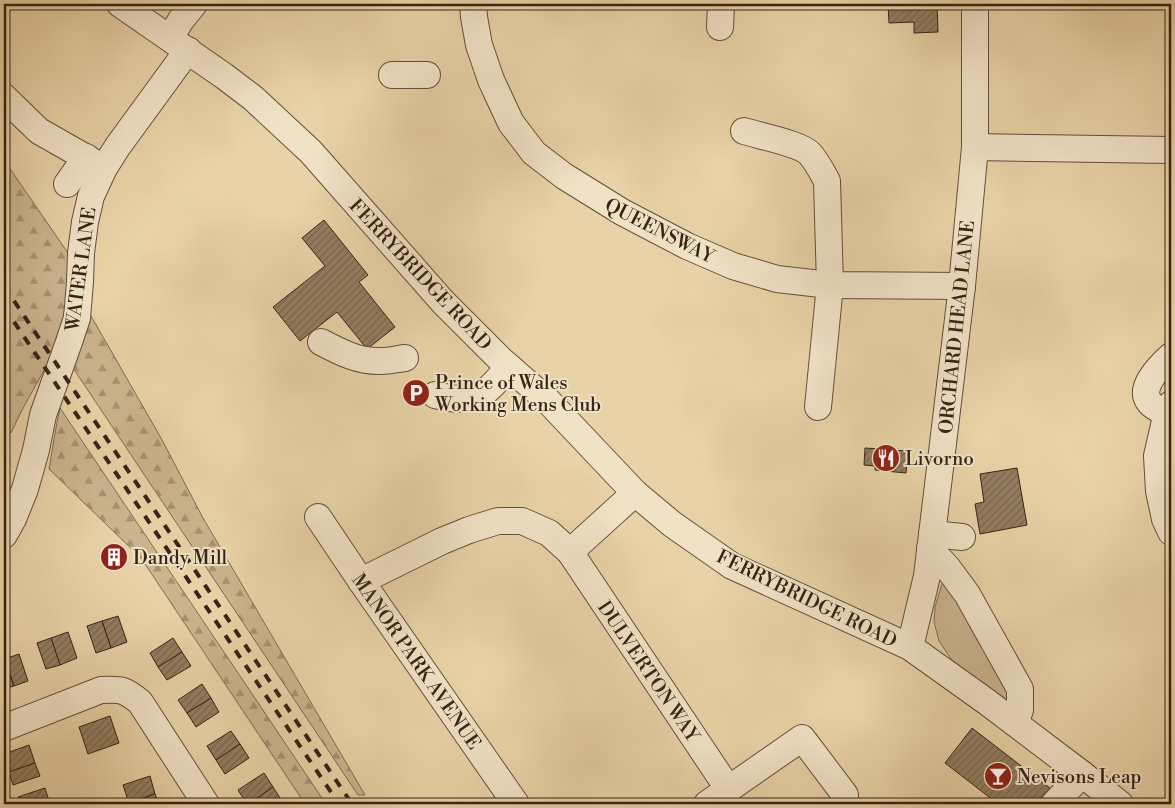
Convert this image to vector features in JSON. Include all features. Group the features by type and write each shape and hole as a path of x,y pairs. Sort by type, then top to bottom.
{"street":[{"name":"FERRYBRIDGE ROAD","path":"120,4 253,98 311,152 443,302 509,367 548,401 635,493 672,524 732,566 910,647 1120,804"},
{"name":"WATER LANE","path":"4,536 25,489 43,415 77,318 81,253 95,163 118,146 179,44 181,20 194,4"},
{"name":"QUEENSWAY","path":"473,4 479,44 491,80 511,124 534,153 564,176 622,212 687,246 733,266 777,279 830,286 962,286"},
{"name":"ORCHARD HEAD LANE","path":"910,647 927,576 962,286 975,147 975,4"},
{"path":"392,75 427,75"},
{"path":"4,97 38,131 95,163 68,184"},
{"path":"744,132 800,147 810,153 827,181 830,286 818,407"},
{"path":"975,147 1171,150"},
{"path":"322,342 343,354 362,360 382,362 405,358"},
{"path":"1171,356 1157,370 1148,385 1146,394 1149,402 1157,408 1169,408 1157,456 1159,492 1165,518 1171,532"},
{"path":"434,395 452,400 470,399 487,391 509,367"},
{"path":"570,552 635,493"},
{"name":"MANOR PARK AVENUE","path":"318,517 516,804"},
{"name":"DULVERTON WAY","path":"361,581 442,540 498,521 522,521 549,533 570,552 729,790"},
{"path":"962,537 931,541 967,594 1020,689 1020,710 1015,724"},
{"path":"4,728 101,690 118,689 130,694 140,702 206,804"},
{"path":"708,804 802,738 845,795"},
{"path":"1054,804 1082,774"}],"green space":[{"path":"4,160 68,253 70,279 58,345 11,433 4,424"},
{"path":"87,309 161,438 203,518 365,795 358,795 69,362"},
{"path":"60,408 326,804 305,804 141,558 49,469"},
{"path":"944,581 1017,693 1014,710 951,659 939,641 934,622 935,607"}],"building":[{"path":"888,4 937,4 938,32 914,33 914,22 889,23"},
{"path":"324,220 368,275 359,282 395,327 367,349 337,312 300,341 273,307 325,266 302,238"},
{"name":"Livorno","path":"865,448 908,451 906,473 875,470 875,466 864,465"},
{"path":"1017,468 1027,525 980,534 975,504 984,502 980,474"},
{"name":"Dandy Mill","path":"110,548 118,548 123,553 121,564 110,566 105,561 105,553"},
{"path":"118,616 127,642 111,648 102,621"},
{"path":"102,621 111,648 96,653 87,626"},
{"path":"68,632 77,658 60,665 51,638"},
{"path":"51,638 60,665 46,669 37,643"},
{"path":"173,638 182,652 158,667 150,653"},
{"path":"182,652 191,666 167,680 158,667"},
{"path":"19,654 28,681 14,686 5,659"},
{"path":"4,659 14,686 4,689"},
{"path":"202,684 211,698 187,713 178,700"},
{"path":"211,698 219,712 196,727 187,713"},
{"path":"110,716 119,743 88,754 79,727"},
{"name":"Nevisons Leap","path":"972,728 1051,789 1040,804 998,804 945,763"},
{"path":"231,731 240,744 216,760 207,746"},
{"path":"240,744 249,758 225,774 216,760"},
{"path":"29,745 35,763 9,772 4,754"},
{"path":"35,763 40,776 13,785 9,772"},
{"path":"264,773 273,787 247,804 238,790"},
{"path":"150,776 155,794 129,803 123,785"},
{"path":"273,787 282,801 278,804 249,804"},
{"path":"45,788 50,804 21,804 18,797"},
{"path":"155,794 159,804 129,804 129,803"}],"railway":[{"path":"4,286 352,804"},
{"path":"4,307 339,804"}],"place":[{"name":"Prince of Wales Working Mens Club","path":"416,393"},
{"name":"Livorno","path":"886,458"},
{"name":"Dandy Mill","path":"114,557"},
{"name":"Nevisons Leap","path":"998,776"}]}
